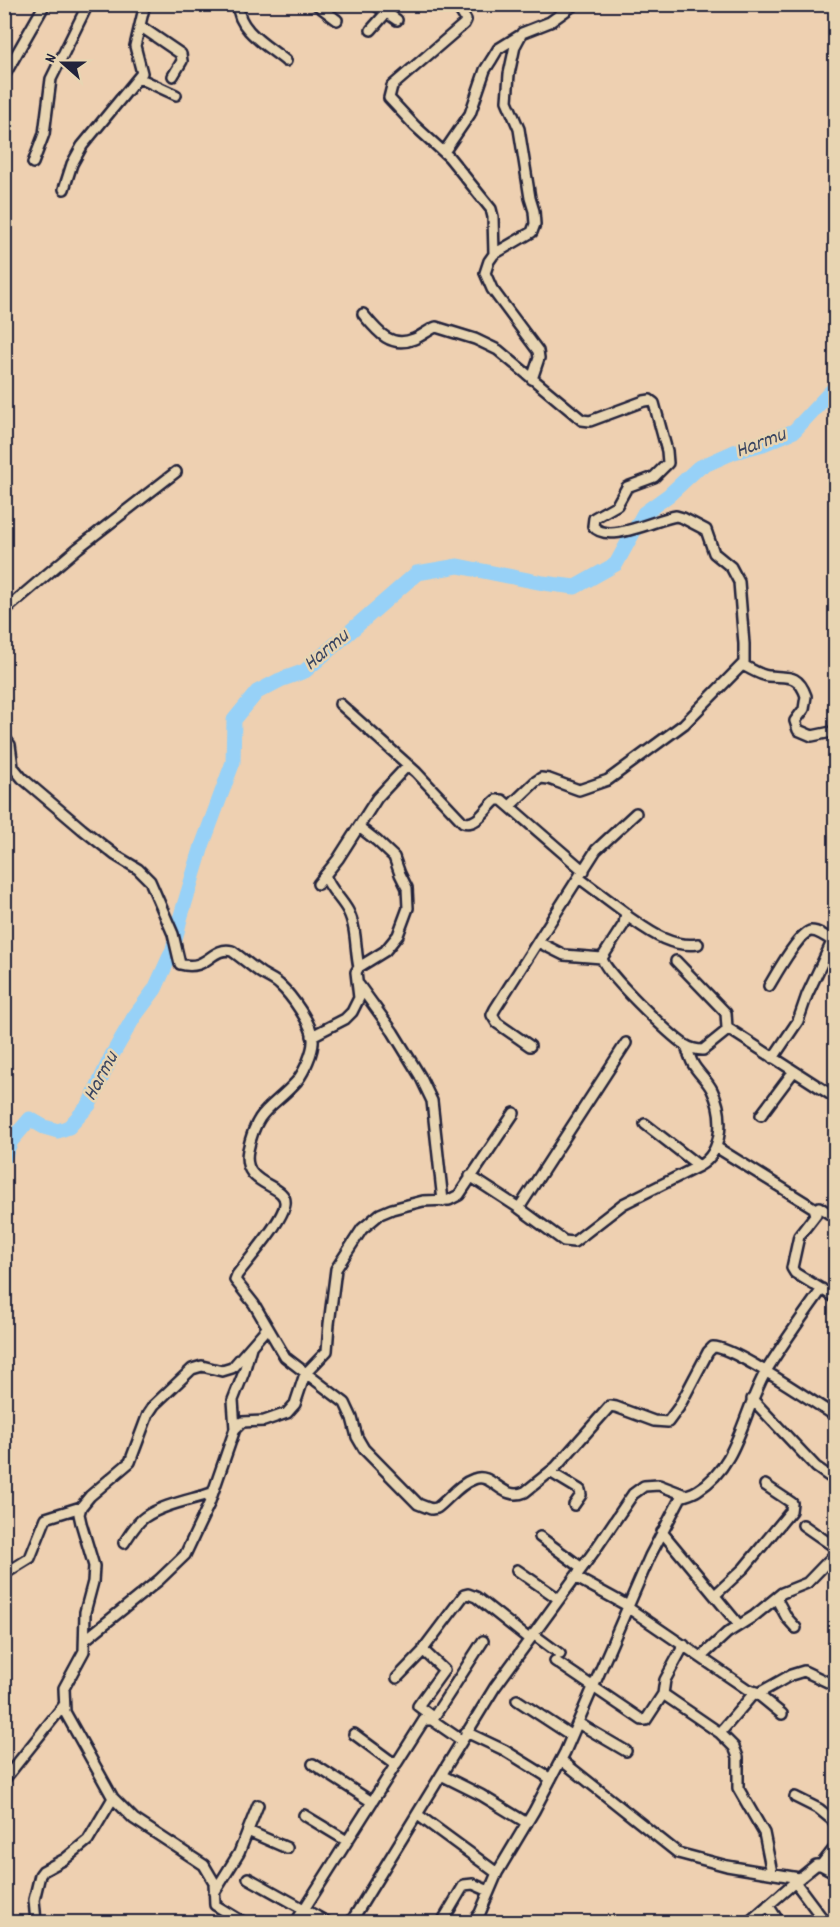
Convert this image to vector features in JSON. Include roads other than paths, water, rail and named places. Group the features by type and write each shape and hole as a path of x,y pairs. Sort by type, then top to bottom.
{"street":[{"path":"4,76 45,4"},
{"path":"33,163 44,134 51,79 88,4"},
{"path":"64,189 72,164 82,146 139,78 141,68 135,46 145,4"},
{"path":"237,4 239,17 247,30 286,61"},
{"path":"315,4 337,20"},
{"path":"374,4 397,20"},
{"path":"371,30 394,4"},
{"path":"456,4 465,16 464,24 392,86 389,98 444,152 491,209 494,254"},
{"path":"444,152 470,114 485,70 498,49 522,33 550,22 575,4"},
{"path":"140,26 181,54 182,62 173,76"},
{"path":"522,33 516,41 512,54 507,97 519,129 535,224 532,232 494,254 486,267 486,278 538,351 539,358 532,379"},
{"path":"139,78 176,94"},
{"path":"363,314 383,337 396,342 415,339 436,327 483,342 498,350 577,417 585,421 646,400 656,405 668,463 654,477 627,488 617,505 594,518 592,522 594,527 602,531 628,531 669,517 679,516 700,526 708,533 710,547 714,554 731,567 739,582 744,665"},
{"path":"4,611 78,548 176,472"},
{"path":"510,806 542,778 579,790 608,780 684,724 735,670 744,665 767,676 784,675 796,680 806,696 804,709 795,722 798,730 812,736 836,731"},
{"path":"340,704 408,765 463,822 468,824 475,822 496,800 502,800 581,874 622,908 627,916 656,936 671,942 686,945 698,944"},
{"path":"4,737 12,752 14,767 22,778 82,829 115,855 138,869 150,881 173,934 180,964 197,966 228,949 284,988 297,1007 312,1036 310,1051 299,1078 264,1110 254,1129 248,1149 247,1164 252,1175 282,1193 285,1200 282,1213 235,1280 254,1304 285,1357 345,1403 357,1437 364,1449 418,1504 429,1509 439,1507 467,1482 475,1478 485,1478 505,1492 521,1494 550,1472 610,1406 654,1421 669,1421 713,1347 727,1350 836,1416"},
{"path":"318,884 377,798 408,765"},
{"path":"530,1046 497,1023 492,1015 596,850 636,813"},
{"path":"312,1036 350,1015 358,998 356,972 378,957 398,935 408,908 408,892 394,857 359,827"},
{"path":"325,875 329,887 349,912 356,940 359,968"},
{"path":"627,916 602,958 604,966 634,998 686,1046 703,1050 727,1028"},
{"path":"768,986 806,932 815,932 834,943 807,995 798,1021 773,1058"},
{"path":"538,942 564,955 602,958"},
{"path":"676,961 726,1013 727,1028"},
{"path":"358,984 393,1032 420,1076 432,1101 442,1201"},
{"path":"727,1028 836,1098"},
{"path":"519,1208 627,1042"},
{"path":"470,1176 564,1241 574,1242 623,1204 708,1160 716,1147 720,1131 714,1093 694,1065 686,1046"},
{"path":"761,1115 794,1071"},
{"path":"235,1429 242,1422 264,1421 287,1413 296,1404 305,1374 328,1349 336,1269 362,1229 392,1209 423,1201 449,1200 459,1195 514,1113"},
{"path":"645,1124 699,1166"},
{"path":"716,1147 814,1208 816,1214 814,1218 799,1236 792,1268 795,1274 836,1298"},
{"path":"819,1207 836,1218"},
{"path":"473,1923 497,1873 561,1760 628,1607 679,1499 705,1486 726,1464 752,1399 766,1372 822,1289"},
{"path":"243,1923 215,1905 214,1881 201,1862 134,1819 113,1798 73,1726 64,1705 64,1688 81,1658 86,1639 85,1612 93,1582 94,1566 79,1514 81,1507 129,1462 148,1414 154,1405 192,1369 202,1366 222,1371 232,1368 267,1328"},
{"path":"86,1639 159,1580 185,1555 192,1544 235,1429 233,1401 252,1344"},
{"path":"752,1399 816,1467 836,1481"},
{"path":"550,1472 580,1490 581,1495 574,1505"},
{"path":"351,1923 495,1687 638,1489 644,1486 659,1485 685,1495"},
{"path":"715,1595 744,1568 791,1510 792,1503 765,1485"},
{"path":"124,1543 146,1517 164,1508 212,1493"},
{"path":"4,1574 30,1558 46,1518 81,1507"},
{"path":"803,1525 836,1548"},
{"path":"662,1532 739,1625"},
{"path":"540,1537 582,1568"},
{"path":"702,1657 739,1625 786,1590 807,1583 836,1553"},
{"path":"517,1570 559,1599"},
{"path":"575,1577 628,1607 747,1689 755,1692 782,1714"},
{"path":"398,1678 424,1650 460,1599 466,1594 476,1597 531,1636 593,1689 642,1720 646,1720 663,1694 665,1680 684,1645"},
{"path":"776,1598 787,1618 796,1628"},
{"path":"433,1719 483,1641"},
{"path":"424,1650 444,1670 418,1706 433,1719 463,1736 504,1750 551,1779"},
{"path":"755,1692 759,1693 791,1675 804,1671 836,1686"},
{"path":"720,1733 755,1692"},
{"path":"663,1694 729,1740 737,1753 738,1788 764,1833 772,1873"},
{"path":"517,1700 572,1736"},
{"path":"4,1780 64,1705"},
{"path":"296,1923 424,1720 433,1719"},
{"path":"578,1723 626,1751"},
{"path":"354,1734 396,1765"},
{"path":"561,1760 678,1853 718,1864 772,1873 797,1880 825,1923"},
{"path":"313,1764 372,1802"},
{"path":"441,1775 481,1795 527,1823"},
{"path":"795,1797 819,1809 836,1823"},
{"path":"36,1923 35,1892 40,1875 88,1840 113,1798"},
{"path":"214,1893 235,1861 258,1804"},
{"path":"304,1815 347,1841"},
{"path":"418,1815 497,1873"},
{"path":"248,1831 287,1848"},
{"path":"821,1865 836,1846"},
{"path":"749,1923 816,1865 821,1865 836,1873"},
{"path":"248,1878 327,1923"},
{"path":"442,1923 464,1885 473,1884 489,1891"},
{"path":"768,1905 779,1923"}],"waterway":[{"name":"Harmu","path":"4,1158 11,1141 30,1119 44,1127 58,1131 69,1127 89,1105 112,1055 134,1017 155,989 173,949 202,846 233,762 234,720 257,692 305,671 417,573 458,566 575,587 616,564 644,513 669,495 698,468 734,452 763,444 794,431 836,386"}]}
